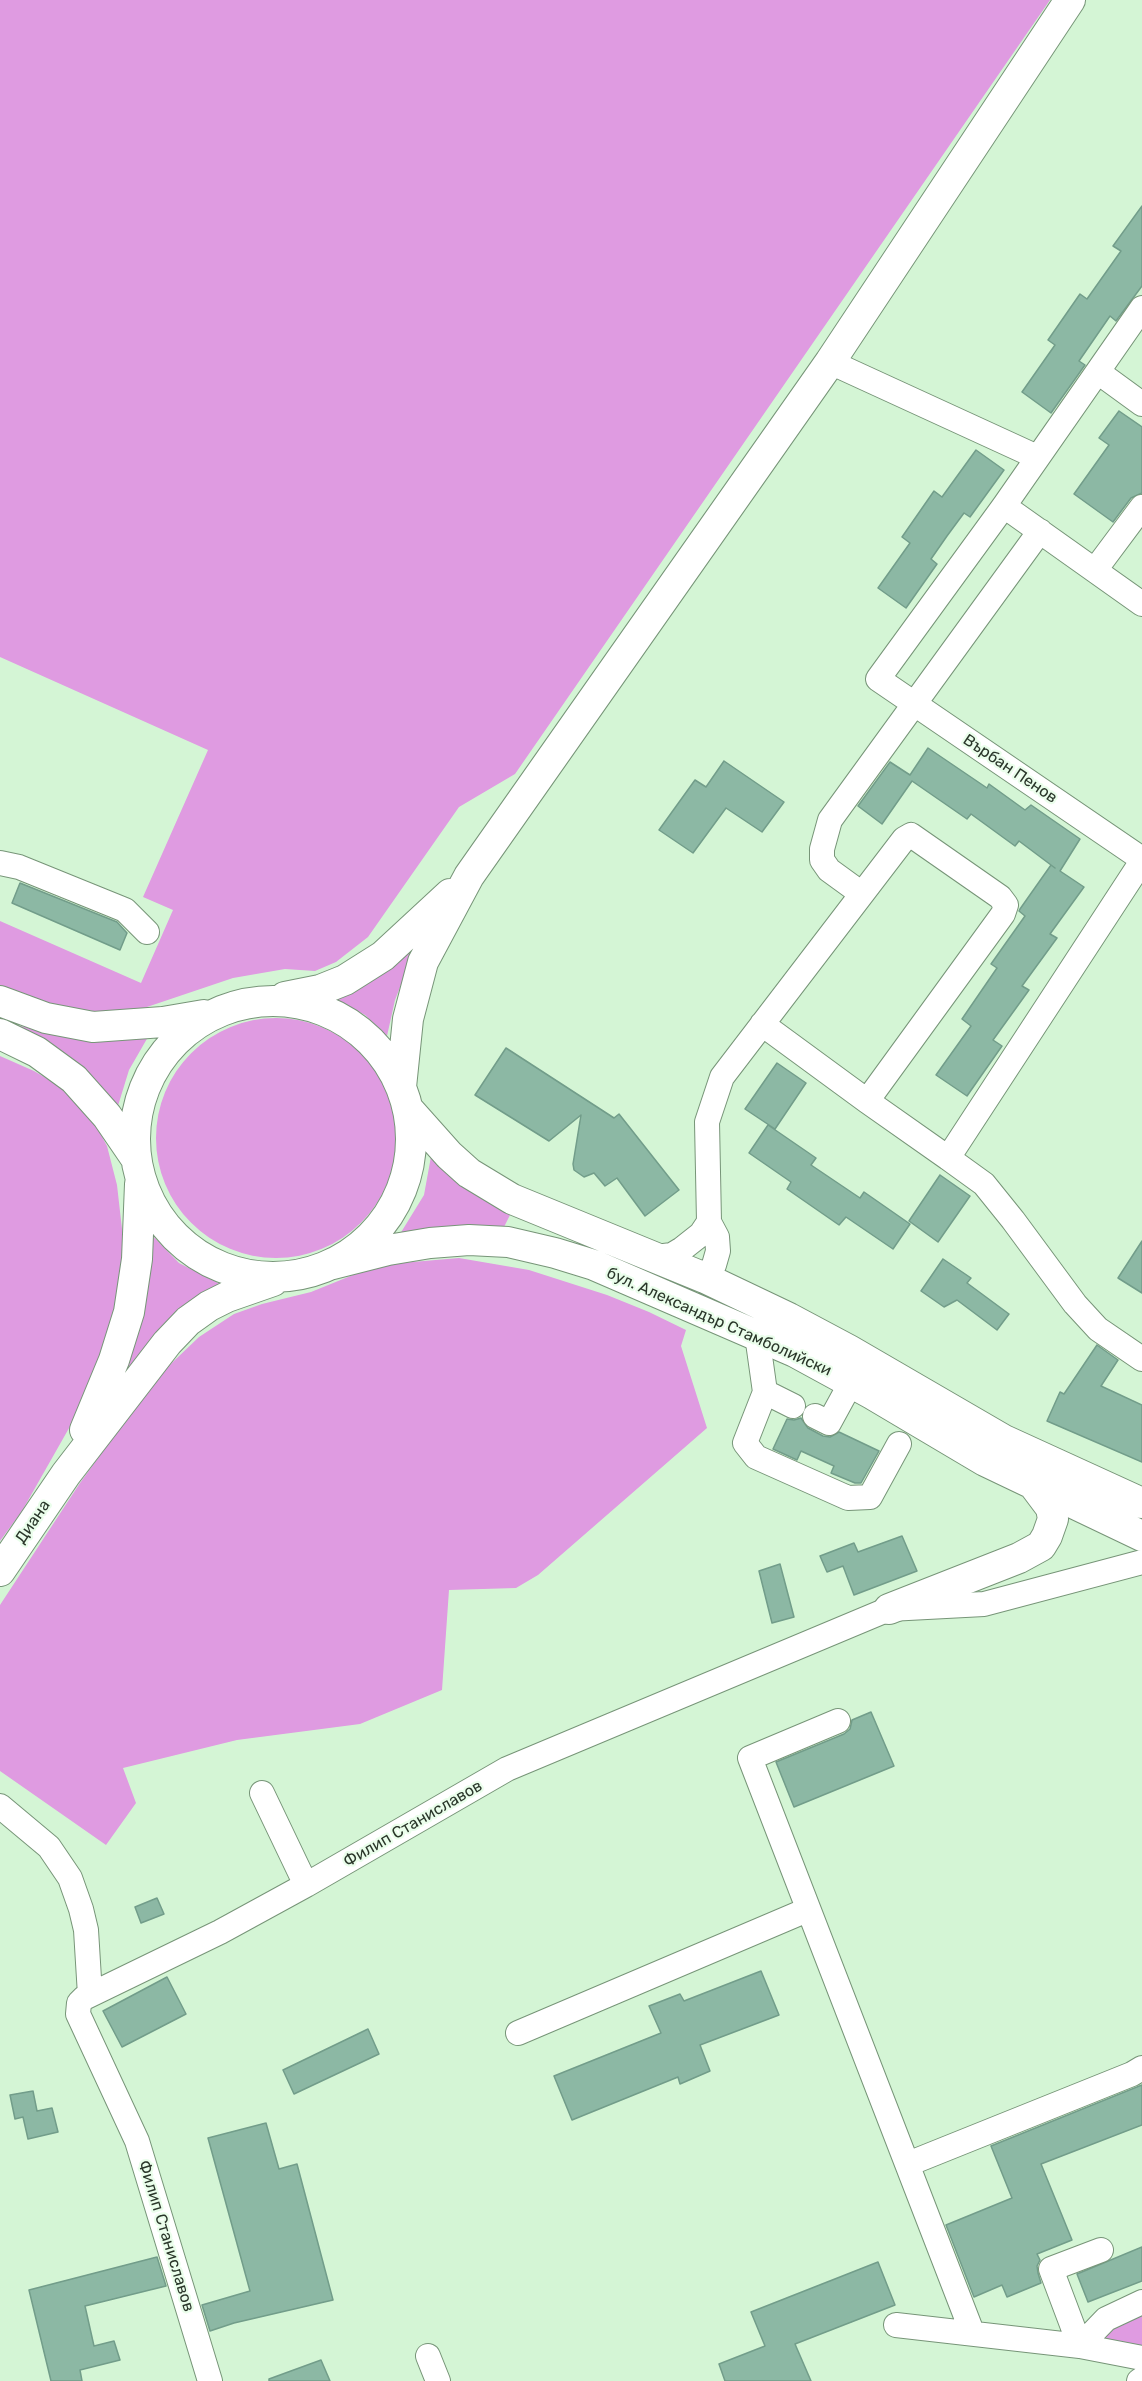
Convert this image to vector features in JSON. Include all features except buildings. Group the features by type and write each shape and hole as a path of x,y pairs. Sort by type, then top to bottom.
{"main road":[{"path":"404,1098 408,1019 423,962 469,876 830,362 1070,0"},
{"path":"0,1001 46,1018 93,1027 152,1023 320,990 345,980 383,956 469,876"},
{"path":"66,1474 134,1384 188,1321 227,1297 284,1277 309,1273 333,1264 350,1254 377,1230 398,1199 409,1164 411,1127 404,1098 384,1057 346,1022 322,1010 297,1003 263,1001"},
{"path":"66,1474 105,1384 129,1312 137,1259 138,1168 135,1125 142,1093 156,1064 176,1039 216,1012"},
{"path":"0,1034 37,1052 75,1079 107,1116 138,1168 147,1196 161,1221 180,1242 211,1263 247,1275 284,1277"},
{"name":"бул. Александър Стамболийски","path":"404,1098 449,1155 469,1173 490,1186 512,1199 705,1278 789,1318 985,1461 1142,1536"},
{"name":"бул. Александър Стамболийски","path":"333,1264 388,1250 469,1240 507,1242 594,1265 795,1352 858,1369"},
{"path":"594,1265 671,1281 683,1282 705,1278"},
{"path":"858,1369 921,1393 1004,1440 1142,1503"},
{"name":"Диана","path":"0,1571 66,1474"},
{"path":"889,1609 1019,1558 1041,1546 1051,1526 1051,1508 1033,1484"}],"street":[{"path":"1142,308 1004,506 1142,604"},
{"path":"830,362 1037,457"},
{"path":"1098,372 1142,405"},
{"name":"Върбан Пенов","path":"1004,506 878,679 1142,860"},
{"path":"1095,570 1142,507"},
{"path":"862,894 829,870 822,860 822,849 831,820 1040,531"},
{"path":"705,1278 714,1265 718,1251 717,1237 709,1222 707,1122 722,1077 909,834 1000,897 1006,905 1003,914 867,1101"},
{"path":"948,1158 1142,860"},
{"path":"0,863 19,867 124,910 147,932"},
{"path":"762,1024 984,1184 1075,1304 1098,1329 1142,1359"},
{"path":"656,1257 672,1254 682,1249 701,1234 709,1222"},
{"path":"757,1335 765,1392 745,1443 756,1457 849,1498 870,1497 899,1444"},
{"path":"815,1416 829,1423 858,1369"},
{"path":"765,1392 793,1406"},
{"name":"Филип Станиславов","path":"210,2381 136,2141 78,2014 79,2003 90,1995 220,1932 306,1885 507,1769 889,1609 984,1604 1142,1562"},
{"path":"838,1720 750,1758 972,2332"},
{"path":"262,1793 306,1885"},
{"path":"0,1806 49,1847 70,1878 86,1930 90,1995"},
{"path":"518,2033 807,1910"},
{"path":"908,2164 1142,2068"},
{"path":"1080,2346 1051,2269 1101,2250"},
{"path":"1080,2346 1106,2319 1142,2302"},
{"path":"896,2325 1080,2346 1142,2358"},
{"path":"428,2356 438,2381"}],"shaded area":[{"path":"0,0 1050,0 515,774 459,807 368,937 336,962 315,971 285,969 233,978 141,1009 101,1012 63,1007 0,985 0,921 141,983 173,910 143,897 208,750 0,657"},
{"path":"419,939 395,1000 387,1036 365,1015 335,999"},
{"path":"276,1018 322,1027 361,1053 387,1092 396,1138 387,1184 361,1223 322,1249 276,1258 230,1249 191,1223 165,1184 156,1138 165,1092 191,1053 230,1027"},
{"path":"5,1023 87,1039 148,1037 129,1070 117,1109 101,1086 73,1059"},
{"path":"0,1056 58,1085 91,1116 107,1146 117,1185 124,1280 110,1341 81,1407 22,1511 0,1541"},
{"path":"432,1151 511,1213 503,1229 400,1234 424,1195"},
{"path":"150,1233 179,1263 224,1286 124,1380 141,1315"},
{"path":"459,1258 529,1270 607,1295 686,1330 681,1346 707,1428 538,1575 516,1588 449,1590 442,1690 360,1724 237,1740 123,1768 136,1803 106,1845 0,1771 0,1605 80,1483 155,1379 199,1337 234,1314 262,1304 311,1292 353,1275 389,1264"},
{"path":"1142,2315 1142,2346 1096,2337"}]}
